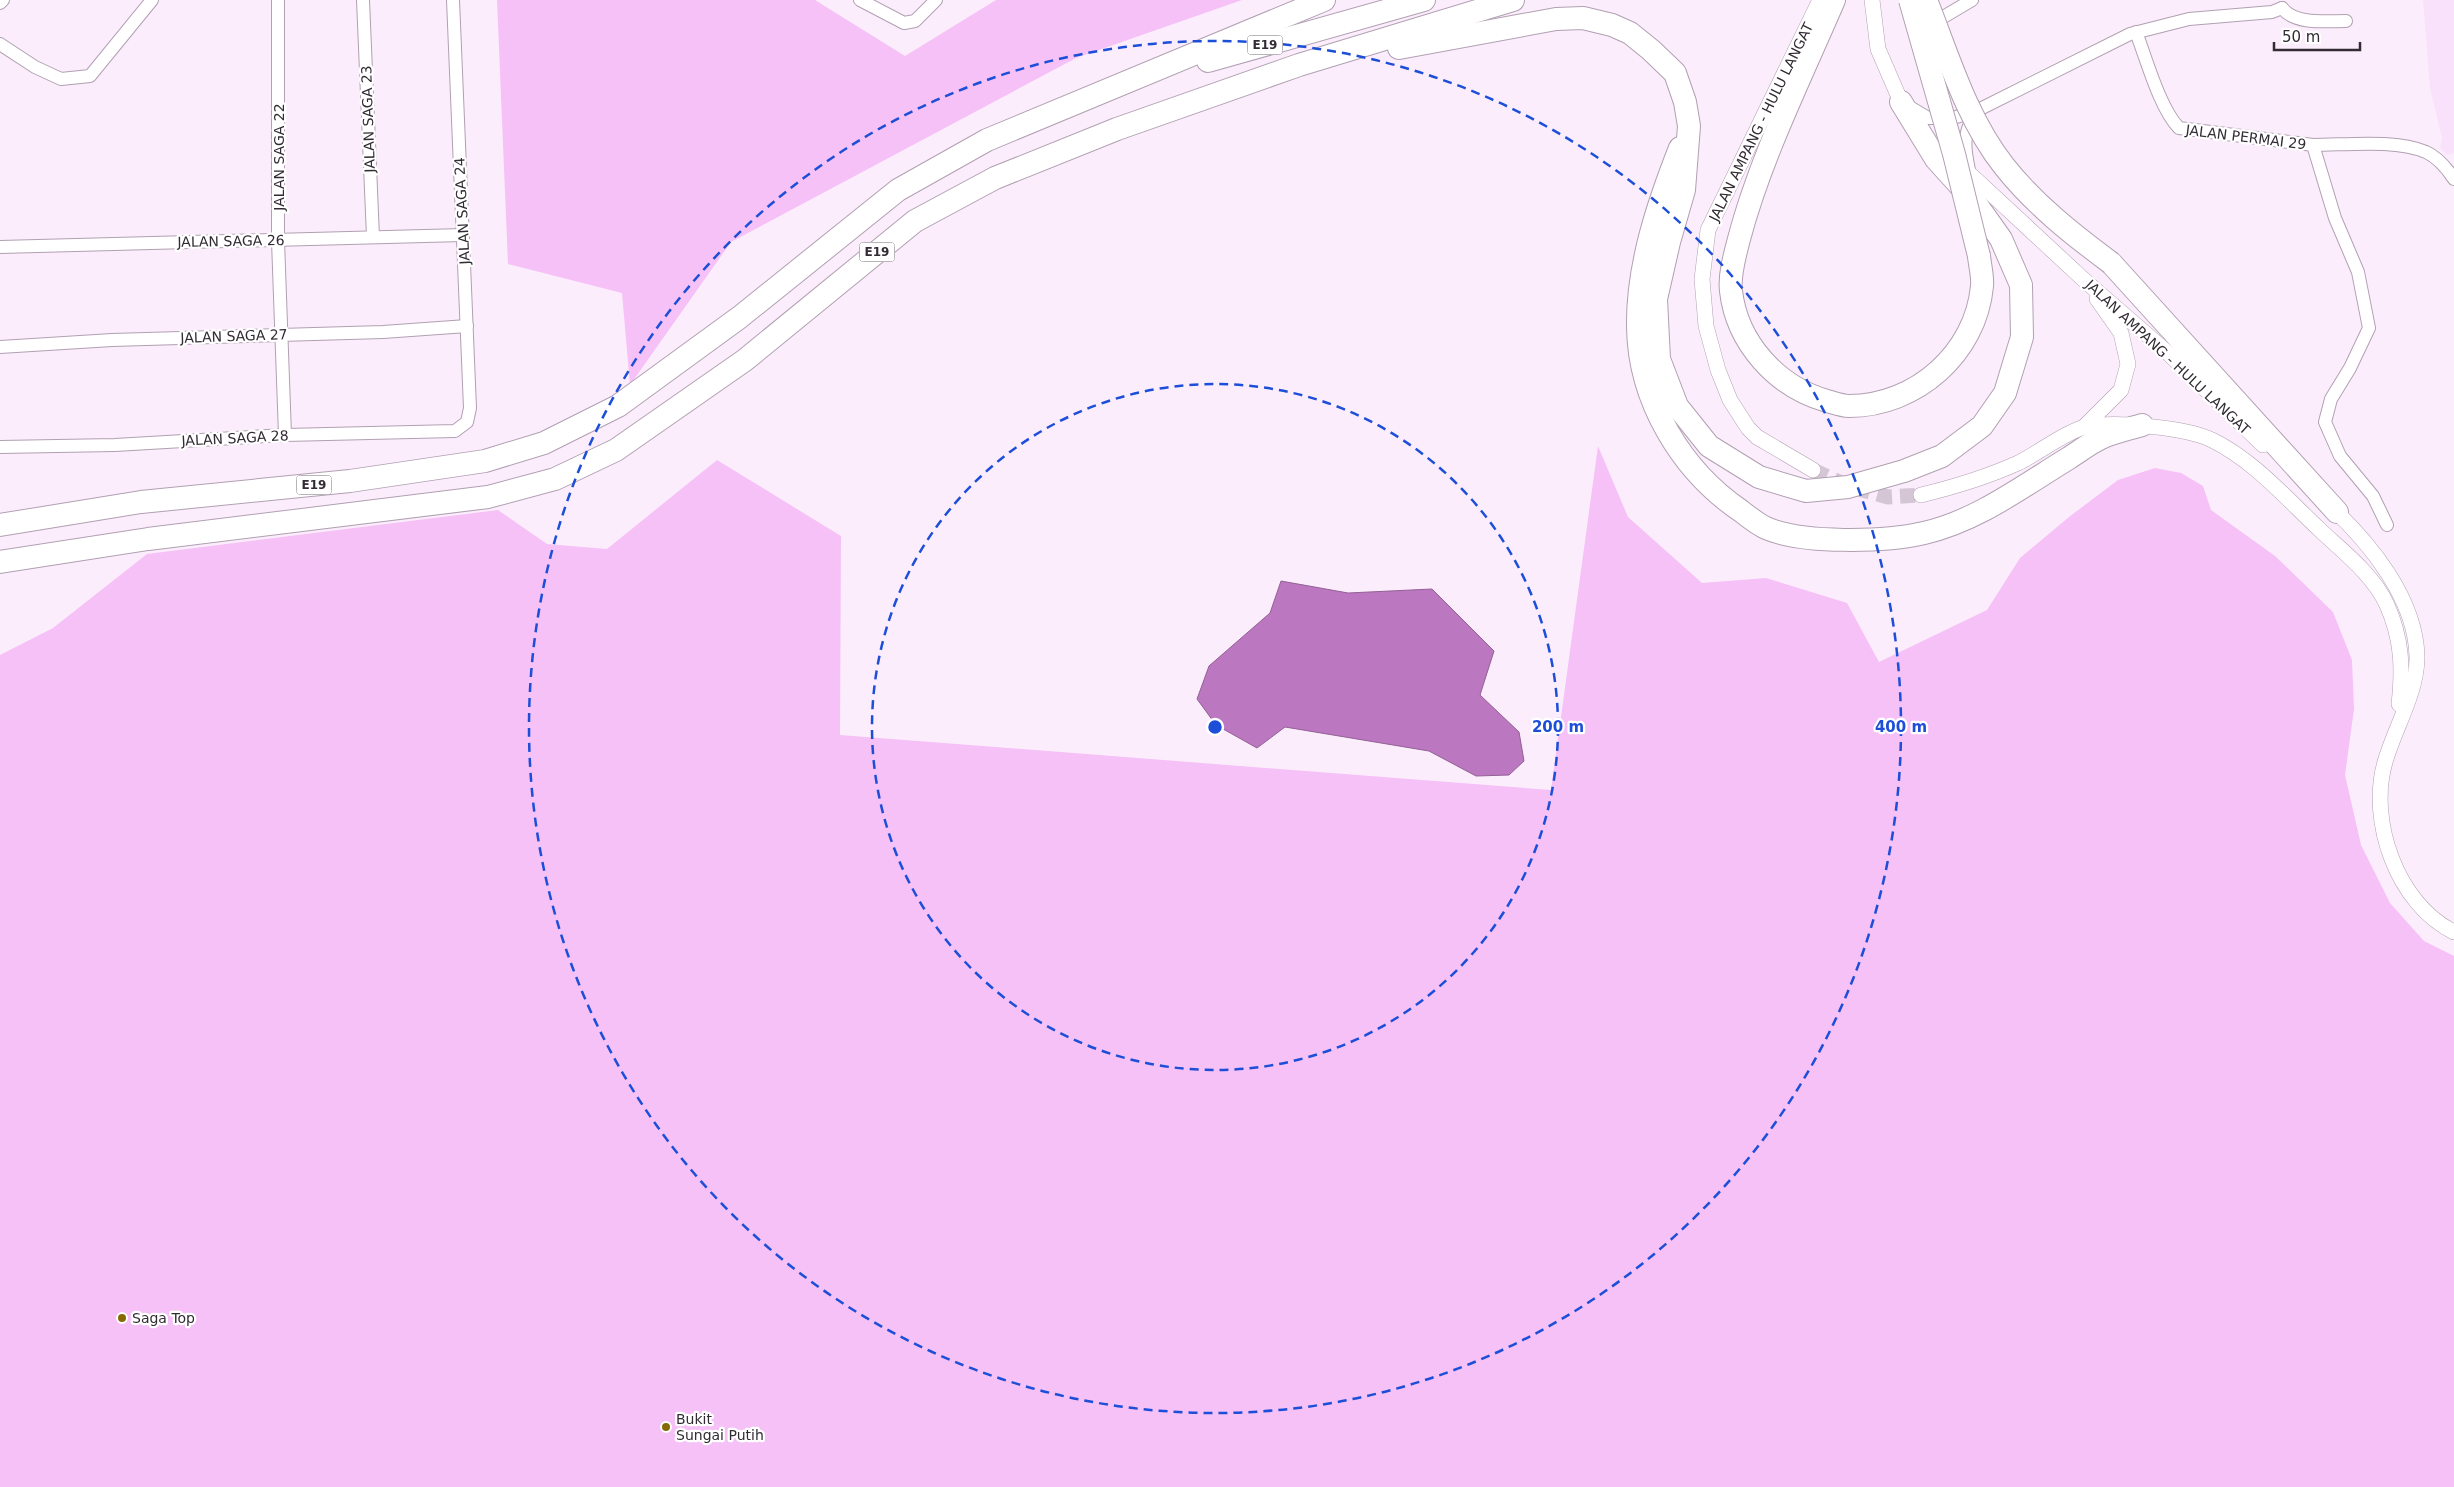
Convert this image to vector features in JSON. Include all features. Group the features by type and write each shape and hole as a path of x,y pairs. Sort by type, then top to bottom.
{"highway":[{"path":"1106,90 1324,0"},
{"name":"E19","path":"0,525 141,502 350,481 485,461 544,443 618,406 740,317 898,190 987,140 1106,90 1424,0"},
{"name":"E19","path":"0,562 148,539 488,497 555,479 616,450 745,360 923,216 995,178 1117,129 1299,65 1513,0"},
{"path":"1834,0 1754,191 1735,256 1730,290 1739,324 1755,353 1774,373 1813,397 1847,406 1872,404 1902,395 1922,385 1940,370 1961,348 1974,318 1982,286 1979,256 1954,154 1910,0"},
{"path":"1926,0 1962,91 1983,133 2003,165 2040,205 2068,231 2111,263 2336,512"},
{"path":"1299,65 1556,19 1583,18 1612,25 1630,33 1651,50 1675,73 1685,102 1689,126 1684,190 1669,242 1656,299 1659,359 1677,406 1709,446 1759,476 1806,491 1848,487 1904,471 1942,456 1982,426 2005,393 2022,337 2020,285 2001,239 1974,201 1936,159 1901,102"},
{"path":"1689,126 1666,183 1643,264 1638,328 1646,384 1674,444 1701,478 1731,504 1766,528 1816,539 1864,540 1923,534 1961,523 2102,438 2142,425"}],"street":[{"path":"0,3 3,0"},
{"path":"0,44 35,67 61,79 90,76 152,0"},
{"name":"JALAN SAGA 22","path":"278,0 278,240 285,434"},
{"name":"JALAN SAGA 23","path":"363,0 373,237"},
{"name":"JALAN SAGA 24","path":"453,0 470,408 467,422"},
{"path":"860,0 904,23 916,21 936,0"},
{"name":"JALAN AMPANG - HULU LANGAT","path":"1813,470 1757,438 1748,428 1730,400 1718,370 1706,326 1702,279 1708,230 1820,0"},
{"name":"JALAN AMPANG - HULU LANGAT","path":"1872,0 1878,49 1901,102 1930,136 2083,279 2169,354 2336,512 2367,544 2387,571 2402,598 2411,626 2416,656 2412,684 2385,762 2381,787 2380,814 2387,842 2398,872 2412,896 2426,913 2454,932"},
{"path":"1945,16 1972,0"},
{"path":"1901,102 1928,118 1953,118 1978,110 2136,32 2189,19 2272,12 2284,4 2288,14 2303,19 2317,22 2346,22"},
{"name":"JALAN PERMAI 29","path":"2136,32 2164,103 2178,128 2312,145 2335,218 2358,272 2369,328 2350,368 2331,399 2325,422 2340,456 2373,496 2387,525"},
{"path":"1970,175 1965,149 1966,129 1978,110"},
{"path":"2312,145 2396,146 2427,152 2448,170 2454,179"},
{"name":"JALAN SAGA 26","path":"0,246 463,235"},
{"path":"2083,279 2121,333 2128,364 2121,390 2084,427"},
{"name":"JALAN SAGA 27","path":"0,347 112,340 383,332 467,326"},
{"name":"JALAN SAGA 28","path":"0,447 115,445 285,434 455,431 467,422"},
{"name":"JALAN AMPANG - HULU LANGAT","path":"1921,495 1958,486 2018,463 2084,427 2142,425 2172,429 2219,444 2256,470 2364,572 2386,603 2398,634 2403,670 2396,733"}],"shaded area":[{"path":"497,0 815,0 905,56 996,0 1242,0 1076,58 731,242 630,385 622,293 508,264"},
{"path":"2423,0 2454,0 2454,153 2447,155 2440,148 2442,138 2430,88"},
{"path":"1598,446 1628,517 1702,583 1766,578 1847,603 1879,662 1987,610 2020,558 2069,517 2118,480 2155,468 2181,473 2203,486 2211,510 2275,556 2333,612 2352,660 2354,709 2345,775 2361,845 2390,903 2424,941 2454,956 2454,1487 0,1487 0,655 53,628 147,554 498,510 547,544 607,549 717,460 841,536 840,735 1551,790"},
{"path":"1281,581 1348,593 1432,589 1494,651 1480,695 1519,732 1524,761 1509,775 1476,776 1429,751 1285,727 1257,748 1216,725 1197,699 1209,666 1270,613"}],"tunnel":[{"path":"1813,470 1848,486 1888,497 1921,495"}],"place":[{"name":"Saga Top","path":"122,1318"},
{"name":"Bukit Sungai Putih","path":"666,1427"}]}
